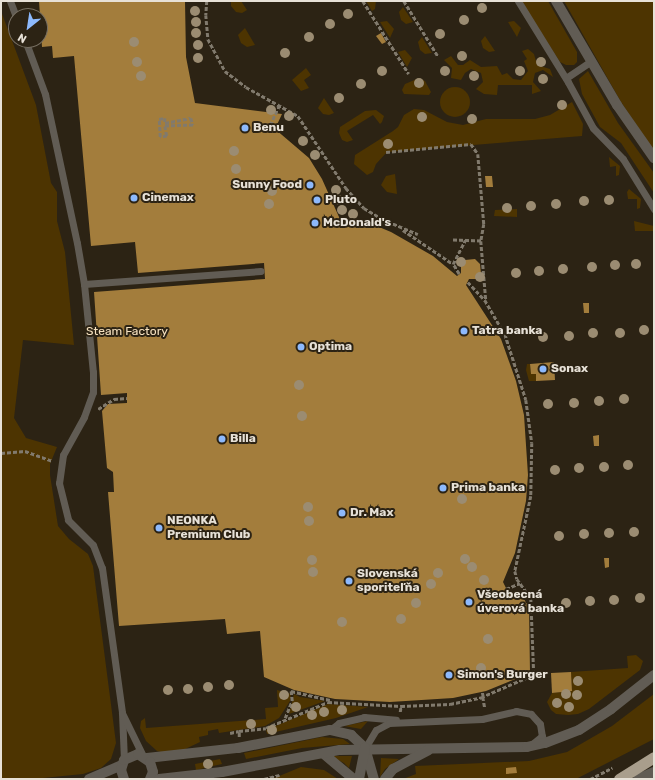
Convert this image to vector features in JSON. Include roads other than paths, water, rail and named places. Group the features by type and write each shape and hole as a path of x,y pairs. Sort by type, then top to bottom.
{"highway":[{"path":"619,779 654,758"}],"street":[{"path":"556,1 591,61 654,158"},
{"path":"159,779 222,772 298,756 325,755 340,750 365,748 430,749 526,747 557,740 579,730 654,675"},
{"path":"89,779 123,762 133,755 145,757 244,747 330,730 351,735 365,748 374,779"},
{"path":"359,779 365,748"},
{"path":"385,779 393,770 430,749"},
{"path":"325,755 354,779"},
{"path":"145,757 152,767 150,779"},
{"path":"123,762 124,779"},
{"path":"638,779 654,772"}],"lane":[{"path":"518,1 566,78 593,128 623,159 654,209"},
{"path":"28,48 45,94 84,284 94,384 93,392 84,417 68,443 60,464 59,483 68,520 93,545 102,568 122,712 123,762"},
{"path":"566,78 591,61"},
{"path":"84,284 262,271"},
{"path":"330,730 339,723 364,717 400,721 482,718 521,711 534,717 543,728 539,740 526,747"},
{"path":"122,712 145,757"},
{"path":"365,748 380,727 400,721"}],"place":[{"name":"Benu","path":"245,128"},
{"name":"Sunny Food","path":"310,185"},
{"name":"Cinemax","path":"134,198"},
{"name":"Pluto","path":"317,200"},
{"name":"McDonald's","path":"315,223"},
{"name":"Tatra banka","path":"464,331"},
{"name":"Optima","path":"301,347"},
{"name":"Sonax","path":"543,369"},
{"name":"Billa","path":"222,439"},
{"name":"Prima banka","path":"443,488"},
{"name":"Dr. Max","path":"342,513"},
{"name":"NEONKA Premium Club","path":"159,528"},
{"name":"Slovenská sporiteľňa","path":"349,581"},
{"name":"Všeobecná úverová banka","path":"469,602"},
{"name":"Simon's Burger","path":"449,675"}],"park label":[{"name":"Steam Factory","path":"127,332"}]}
